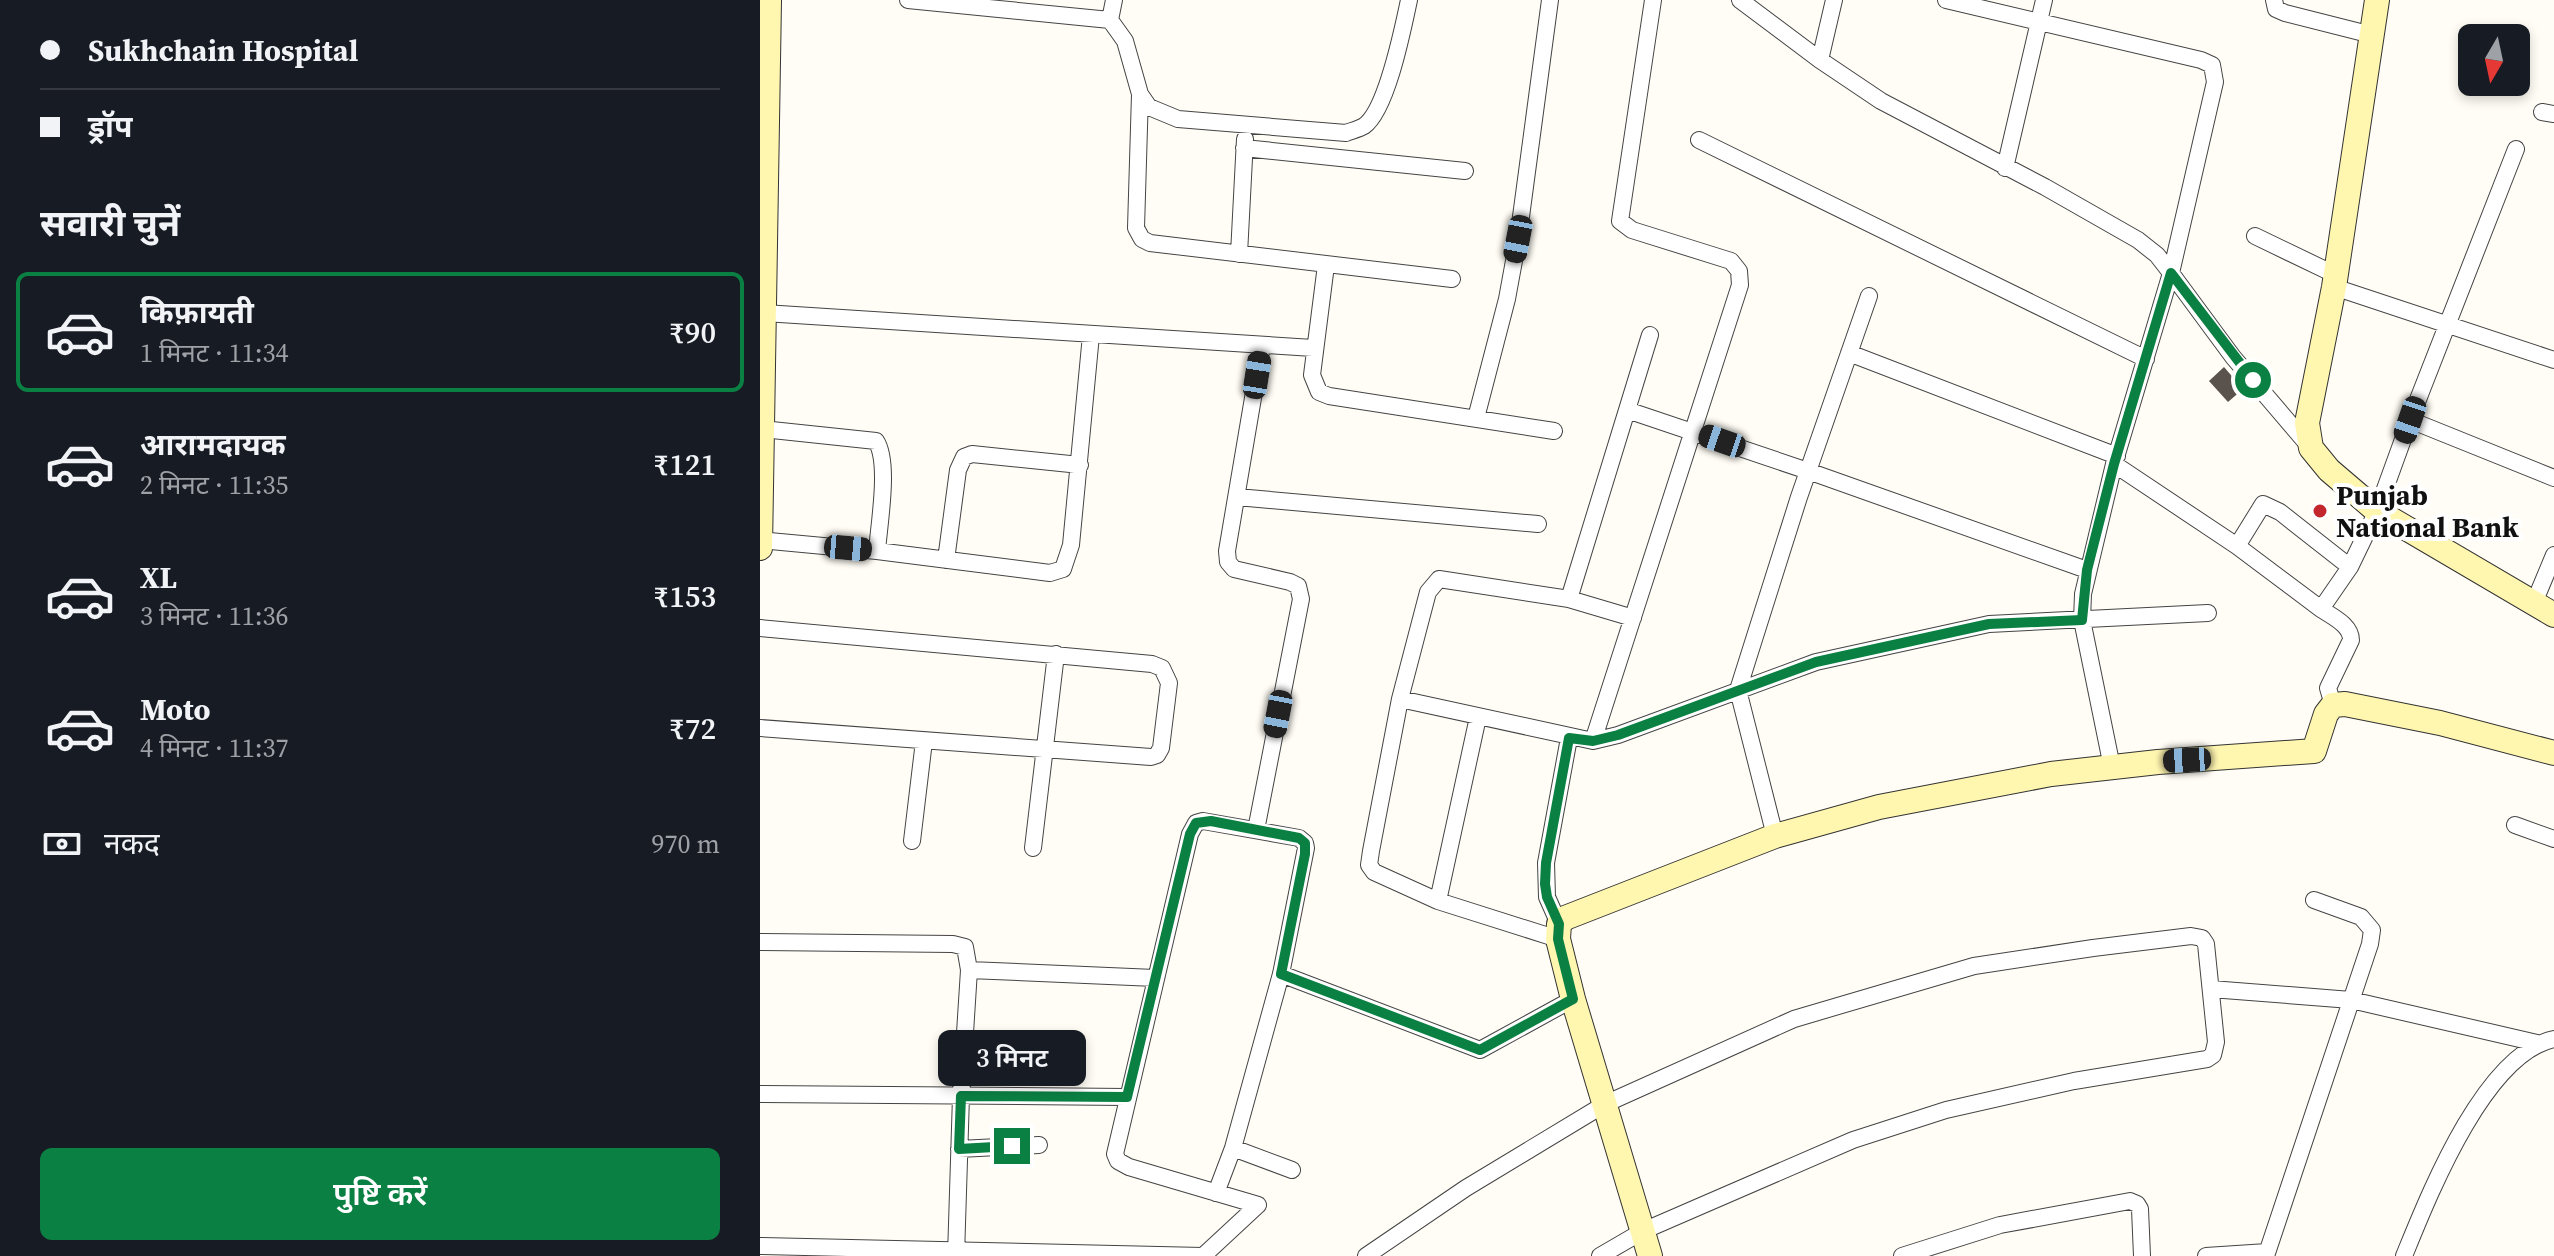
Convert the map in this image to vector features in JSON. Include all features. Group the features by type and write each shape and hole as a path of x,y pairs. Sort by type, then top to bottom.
{"street":[{"path":"760,548 764,89 769,0"},
{"path":"908,0 1110,20"},
{"path":"1114,0 1110,20 1125,41 1140,94 1137,234 1150,243 1452,279"},
{"path":"1140,94 1149,107 1178,119 1346,133 1364,126 1375,113 1388,84 1409,0"},
{"path":"1476,418 1507,299 1518,239 1550,0"},
{"path":"1593,741 1740,285 1739,271 1731,261 1632,230 1620,221 1653,0"},
{"path":"1740,0 1881,101 2045,187 2138,240 2157,255 2233,357 2329,470 2377,511 2544,609 2554,555"},
{"path":"1820,60 1834,0"},
{"path":"1946,0 2212,65 2215,82 2171,273 2115,460 2087,570 2082,620 2112,767"},
{"path":"2005,168 2044,0"},
{"path":"2274,0 2276,9 2285,13 2372,35"},
{"path":"2311,448 2307,423 2335,281 2377,0"},
{"path":"1239,254 1245,125"},
{"path":"1699,140 2146,359"},
{"path":"1244,148 1465,171"},
{"path":"2321,609 2350,567 2377,511 2516,149"},
{"path":"2255,236 2335,281 2554,360"},
{"path":"1326,265 1313,348 1312,375 1319,392 1554,431"},
{"path":"1775,836 1738,690 1808,471 1869,296"},
{"path":"763,325 1091,335 1313,348"},
{"path":"760,540 1050,573 1063,569 1071,545 1091,335"},
{"path":"1569,599 1650,335"},
{"path":"1256,830 1301,592 1298,586 1290,582 1234,569 1228,562 1262,345"},
{"path":"1849,353 2115,460 2237,546 2348,628 2351,640 2328,688 2333,705"},
{"path":"1627,410 2087,570"},
{"path":"2410,420 2553,475"},
{"path":"762,429 876,441 881,448 882,463 877,551"},
{"path":"946,560 958,470 964,457 972,454 1080,465"},
{"path":"1237,497 1538,524"},
{"path":"2237,546 2263,504 2280,512 2350,567"},
{"path":"1558,932 1438,901 1382,878 1369,865 1400,699 1428,592 1439,579 1569,599 1633,618"},
{"path":"1400,699 1593,741 1618,735 1816,662 1989,624 2208,613"},
{"path":"760,628 1152,664 1162,668 1169,683 1161,748 1157,755 1151,757 760,728"},
{"path":"1033,848 1056,654"},
{"path":"1558,932 1565,918 1775,836 1879,807 2051,774 2314,751 2326,714 2333,705 2345,704 2440,723 2554,753"},
{"path":"1438,901 1478,717"},
{"path":"1569,738 1546,874 1547,897 1573,999 1650,1256"},
{"path":"912,841 924,741"},
{"path":"760,1246 956,1253 1203,1256 1258,1205 1216,1193 1129,1167 1118,1161 1115,1154 1190,834 1196,823 1211,821 1299,838 1306,848 1281,974 1233,1148 1216,1193"},
{"path":"2515,825 2554,839"},
{"path":"2206,1256 2267,1254 2363,972 2372,930 2361,917 2314,900"},
{"path":"1366,1256 1466,1188 1605,1104 1794,1019 1974,966 2191,936 2202,938 2206,944 2215,1049 2207,1059 2074,1081 1946,1110 1853,1140 1643,1231 1600,1256"},
{"path":"760,942 953,944 965,947 969,970 956,1253"},
{"path":"969,970 1155,978"},
{"path":"1281,974 1480,1050 1573,999"},
{"path":"2211,989 2351,1000 2546,1041"},
{"path":"2404,1256 2443,1163 2491,1085 2546,1041"},
{"path":"760,1094 1127,1097"},
{"path":"959,1149 1039,1145"},
{"path":"1233,1148 1292,1170"},
{"path":"1902,1256 2000,1225 2130,1201 2140,1209 2142,1256"}],"building":[{"path":"2224,367 2243,389 2228,402 2209,381"}],"place":[{"name":"Punjab National Bank","path":"2320,511"}],"route":[{"path":"1012,1146 959,1149 961,1096 1127,1097 1190,834 1196,823 1211,821 1299,838 1305,843 1281,974 1480,1050 1573,999 1558,939 1559,924 1547,897 1545,884 1546,863 1569,738 1593,741 1618,735 1816,662 1989,624 2082,620 2087,570 2114,464 2171,273 2253,380"}]}
